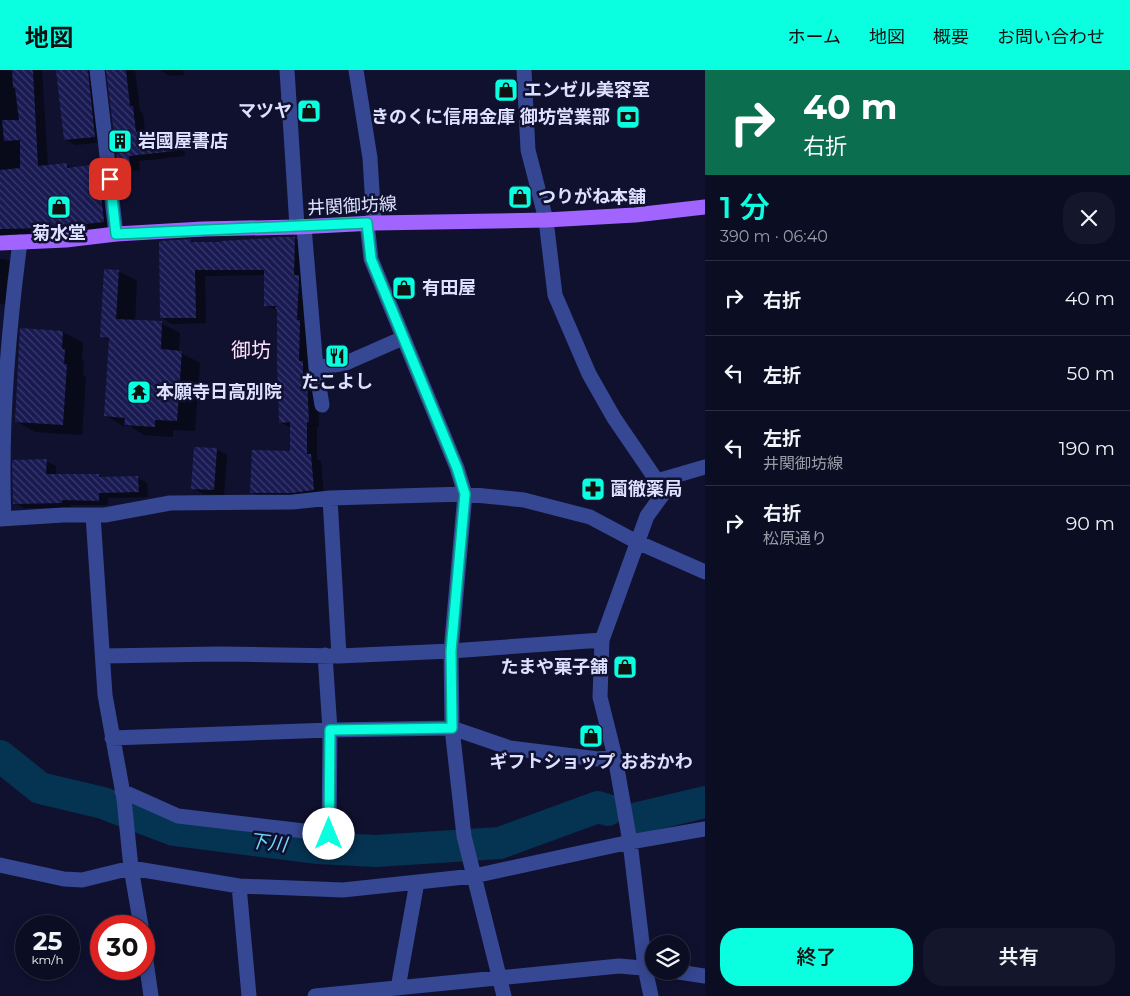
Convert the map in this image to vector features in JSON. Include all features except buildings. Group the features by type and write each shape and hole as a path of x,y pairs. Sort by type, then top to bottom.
{"main road":[{"name":"井関御坊線","path":"0,243 66,240 116,234 371,223 546,220 635,215 705,207"}],"street":[{"path":"97,70 116,234"},
{"path":"287,70 301,227 316,368 322,404"},
{"path":"356,70 370,158 371,259 457,468 465,494 451,651 452,728 464,836 504,996"},
{"path":"524,70 528,150 546,220 555,295 589,374 614,418 657,480 663,494 647,516 602,640 600,697 615,757 645,941"},
{"path":"20,242 8,333 2,418 2,519 105,515 170,503 293,502 330,498 465,494 524,500 590,517 637,542 705,572"},
{"path":"316,368 346,364 403,338"},
{"path":"657,480 705,467"},
{"path":"123,795 178,816 329,834 332,656 330,498"},
{"path":"93,514 105,695 123,795 138,915"},
{"path":"103,656 219,654 332,656 451,651 602,640"},
{"path":"112,738 330,730 452,728 510,748 598,759 615,757"},
{"path":"0,865 64,879 82,880 131,868 239,886 343,890 474,876 630,842 705,829"},
{"path":"398,988 417,882"},
{"path":"239,886 249,996"},
{"path":"315,996 619,966 645,968"},
{"path":"690,974 705,976"},
{"path":"149,980 152,996"},
{"path":"650,980 651,996"}],"waterway":[{"name":"下川","path":"0,756 40,788 103,803 174,830 317,848 376,851 500,843 598,807 608,810"},
{"name":"下川","path":"638,818 705,802"}],"place":[{"name":"エンゼル美容室","path":"506,90"},
{"name":"マツヤ","path":"309,111"},
{"name":"きのくに信用金庫 御坊営業部","path":"628,117"},
{"name":"岩國屋書店","path":"120,141"},
{"name":"つりがね本舗","path":"520,197"},
{"name":"菊水堂","path":"59,207"},
{"name":"有田屋","path":"404,288"},
{"name":"たこよし","path":"337,356"},
{"name":"本願寺日高別院","path":"139,392"},
{"name":"薗徹薬局","path":"593,489"},
{"name":"たまや菓子舗","path":"625,667"},
{"name":"ギフトショップ おおかわ","path":"591,736"}],"district":[{"name":"御坊","path":"251,350"}],"route":[{"path":"110,179 116,234 367,223 371,259 457,468 465,494 451,651 452,728 330,730 329,834"}]}
